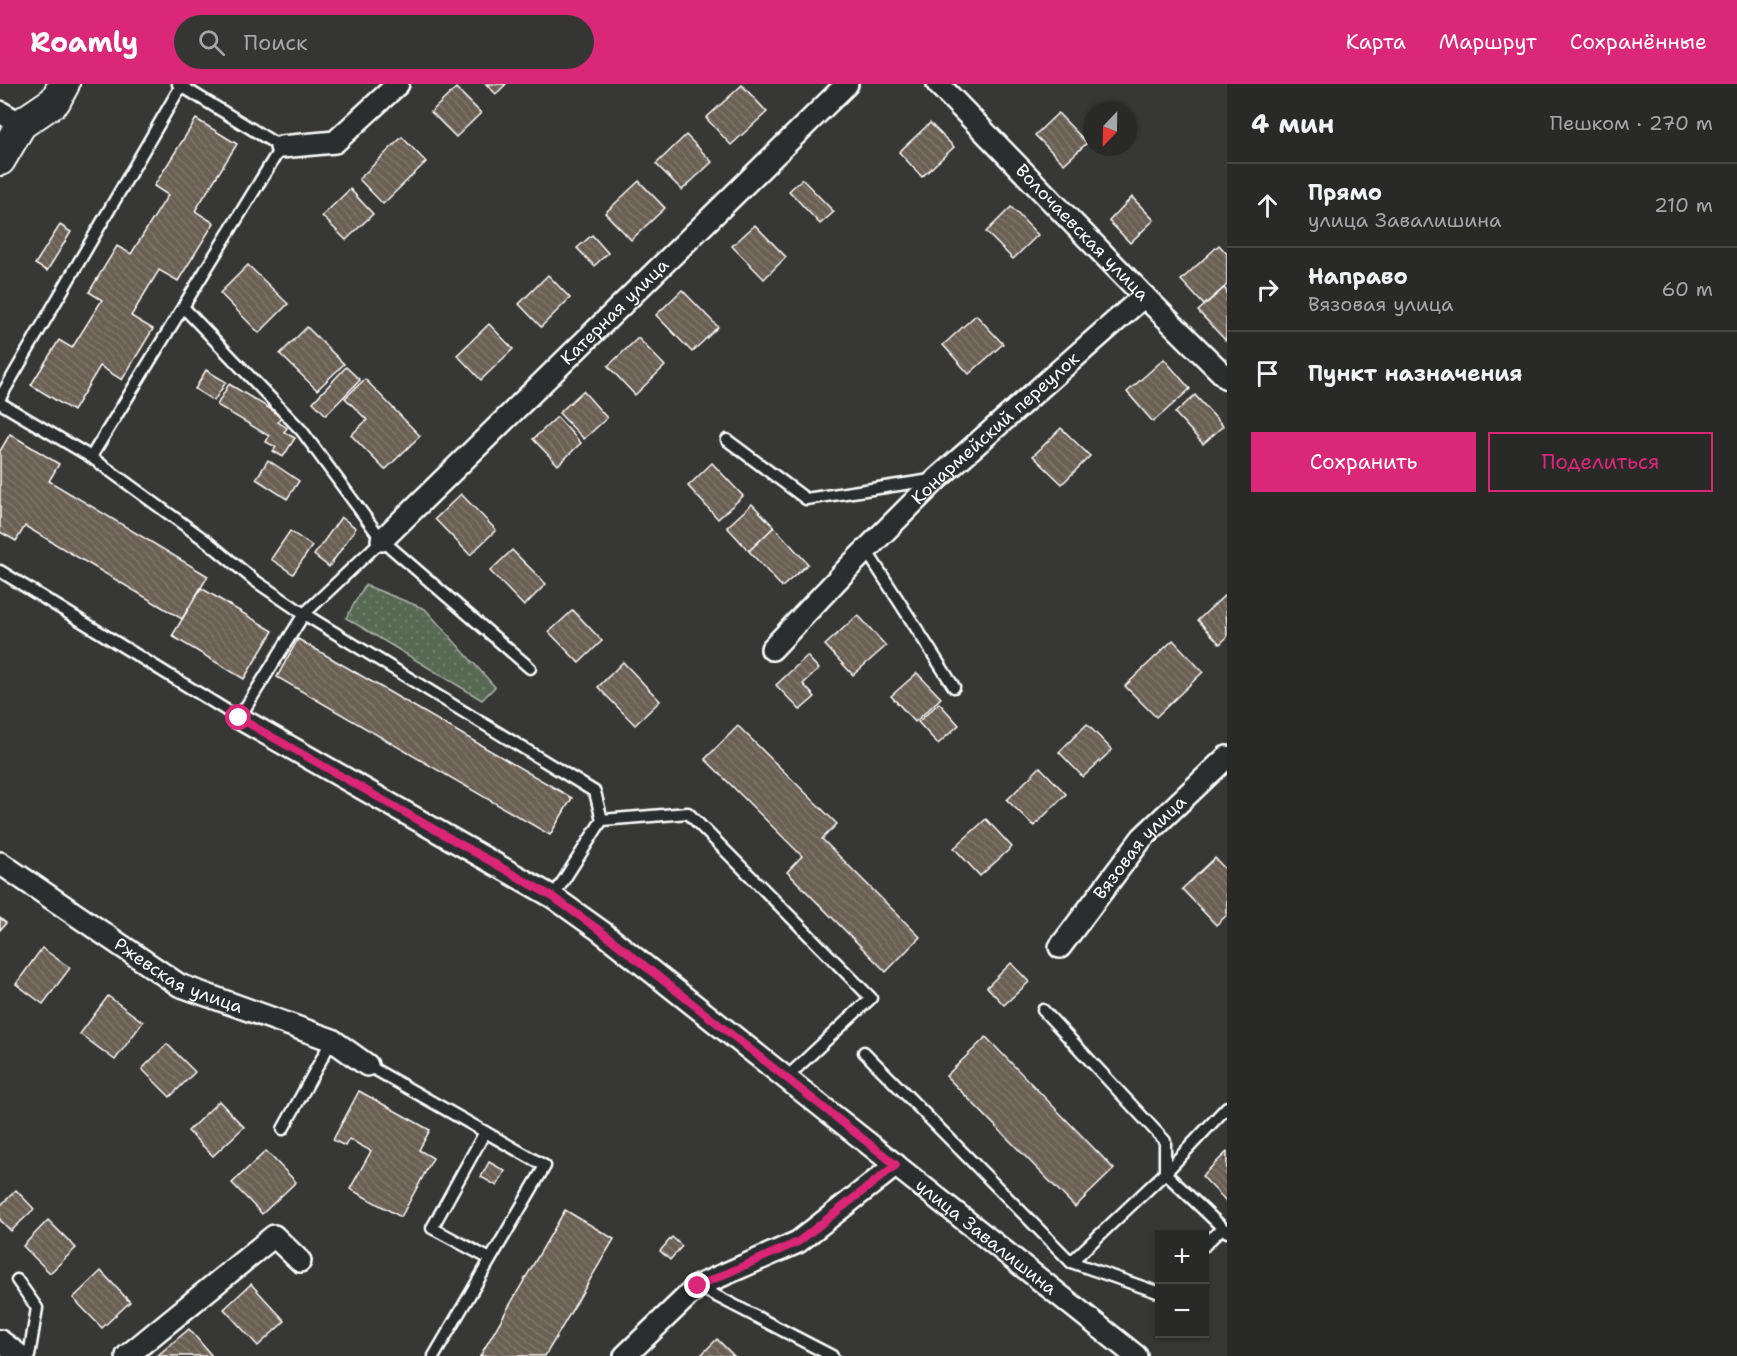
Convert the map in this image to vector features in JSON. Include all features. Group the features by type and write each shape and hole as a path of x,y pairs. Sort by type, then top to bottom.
{"street":[{"path":"0,160 10,118 55,101 64,84"},
{"path":"281,147 335,142 398,84"},
{"name":"Катерная улица","path":"382,540 847,84"},
{"name":"Волочаевская улица","path":"938,84 1227,378"},
{"name":"Конармейский переулок","path":"772,650 851,565 937,479 1144,296"},
{"name":"улица Завалишина","path":"239,718 553,897 602,932 1136,1356"},
{"name":"Вязовая улица","path":"1060,947 1142,838 1227,757"},
{"name":"Ржевская улица","path":"0,863 179,985 332,1040 367,1065"},
{"path":"630,1354 698,1286 798,1242 896,1165"},
{"path":"127,1356 274,1236 300,1261"},
{"path":"0,1341 20,1356"}],"lane":[{"path":"0,398 179,85 281,147 91,457"},
{"path":"183,307 302,431 382,540 530,668"},
{"path":"0,403 91,457 209,543 254,580 304,614 595,792 602,820 553,897"},
{"path":"727,440 806,499 937,479"},
{"path":"0,571 239,718 304,614 382,540"},
{"path":"866,550 954,687"},
{"path":"602,820 688,813 870,998 786,1078"},
{"path":"1043,1010 1166,1141 1165,1173 1224,1230 1209,1242"},
{"path":"283,1129 332,1040"},
{"path":"864,1052 1071,1262 1155,1291"},
{"path":"367,1065 545,1166 434,1356"},
{"path":"1071,1262 1165,1173 1227,1107"},
{"path":"485,1132 432,1228 490,1258"},
{"path":"17,1280 37,1308 29,1356"},
{"path":"698,1286 832,1356"}],"green space":[{"path":"365,585 425,609 495,687 482,700 346,618"}],"building":[{"path":"486,84 506,84 496,94"},
{"path":"742,85 767,112 731,145 706,118"},
{"path":"456,88 481,113 456,137 431,112"},
{"path":"1058,113 1083,139 1083,147 1064,164 1035,135"},
{"path":"196,119 237,144 195,211 214,223 178,281 159,270 131,316 153,329 122,380 100,366 73,411 31,385 59,340 72,348 102,300 89,292 117,246 131,254 168,195 154,186"},
{"path":"930,123 954,147 922,177 899,152"},
{"path":"686,135 712,162 682,190 656,164"},
{"path":"402,137 426,162 383,204 359,179"},
{"path":"802,179 834,212 820,224 789,191"},
{"path":"639,181 665,208 631,240 605,213"},
{"path":"350,189 373,214 346,240 322,216"},
{"path":"1132,197 1154,220 1130,243 1109,221"},
{"path":"1011,207 1038,235 1013,259 986,232"},
{"path":"60,225 71,232 47,271 35,264"},
{"path":"755,225 786,257 764,279 732,246"},
{"path":"592,235 608,253 594,266 577,248"},
{"path":"1219,245 1227,254 1227,285 1204,305 1181,280"},
{"path":"248,265 288,304 259,333 220,293"},
{"path":"548,275 570,298 541,327 519,304"},
{"path":"1224,288 1227,291 1226,341 1198,311"},
{"path":"682,290 718,327 692,352 656,315"},
{"path":"976,315 1003,344 969,374 943,345"},
{"path":"489,324 513,349 481,380 457,355"},
{"path":"307,327 344,364 317,390 280,354"},
{"path":"638,338 665,366 635,395 608,366"},
{"path":"1164,359 1190,389 1153,422 1127,392"},
{"path":"346,367 360,380 326,415 313,402"},
{"path":"206,370 226,382 214,401 195,389"},
{"path":"365,379 420,436 385,470 351,435 367,420 345,398"},
{"path":"229,384 282,416 278,422 287,428 284,432 295,438 283,457 273,451 276,447 266,442 269,436 217,405"},
{"path":"583,391 607,418 584,439 559,413"},
{"path":"1195,395 1223,426 1203,444 1175,413"},
{"path":"557,417 581,443 558,465 533,439"},
{"path":"1061,428 1090,456 1062,484 1033,456"},
{"path":"10,434 59,464 49,481 208,576 182,619 25,526 16,541 0,532 0,451"},
{"path":"268,460 299,481 287,499 256,479"},
{"path":"712,463 743,496 718,519 688,486"},
{"path":"461,494 496,530 470,555 435,519"},
{"path":"752,504 774,527 749,551 727,527"},
{"path":"341,517 356,528 329,567 314,555"},
{"path":"774,527 808,564 782,587 749,551"},
{"path":"290,531 312,546 293,574 271,559"},
{"path":"512,550 546,584 524,606 490,571"},
{"path":"201,588 273,631 244,679 172,636"},
{"path":"1226,594 1227,637 1220,644 1198,620"},
{"path":"573,610 602,641 579,663 549,632"},
{"path":"858,615 886,646 853,675 825,645"},
{"path":"298,639 572,798 550,835 277,677"},
{"path":"1173,640 1203,672 1156,717 1125,686"},
{"path":"807,656 819,669 803,684 815,697 800,710 776,685"},
{"path":"623,662 660,701 635,725 598,687"},
{"path":"917,673 941,698 915,722 891,696"},
{"path":"939,703 959,725 938,744 918,722"},
{"path":"1087,724 1112,750 1083,777 1059,752"},
{"path":"738,726 837,824 822,839 920,937 886,972 787,872 802,856 705,759"},
{"path":"1040,767 1066,794 1034,826 1007,800"},
{"path":"986,819 1012,847 980,876 954,848"},
{"path":"1215,858 1227,871 1227,915 1216,925 1182,889"},
{"path":"0,918 6,923 0,930"},
{"path":"42,948 70,968 43,1004 16,984"},
{"path":"1011,963 1029,982 1004,1005 987,987"},
{"path":"108,996 143,1022 115,1060 80,1034"},
{"path":"986,1037 1114,1169 1075,1207 946,1076"},
{"path":"167,1044 195,1072 170,1097 142,1069"},
{"path":"359,1091 430,1130 419,1150 433,1158 401,1217 350,1189 371,1151 349,1139 345,1146 333,1140"},
{"path":"219,1101 244,1127 213,1156 188,1131"},
{"path":"266,1151 296,1182 262,1214 232,1183"},
{"path":"1227,1152 1227,1202 1202,1176"},
{"path":"489,1162 505,1171 497,1186 481,1177"},
{"path":"16,1190 34,1209 11,1231 0,1220 0,1206"},
{"path":"565,1210 614,1239 545,1356 480,1356"},
{"path":"48,1220 76,1248 50,1273 23,1246"},
{"path":"672,1237 682,1246 670,1260 660,1251"},
{"path":"101,1271 130,1302 102,1328 73,1298"},
{"path":"251,1284 285,1321 258,1346 224,1309"},
{"path":"189,1329 212,1356 157,1356"},
{"path":"717,1339 734,1356 700,1356"}],"route":[{"path":"239,718 553,897 602,932 896,1165 798,1242 698,1286"}]}
